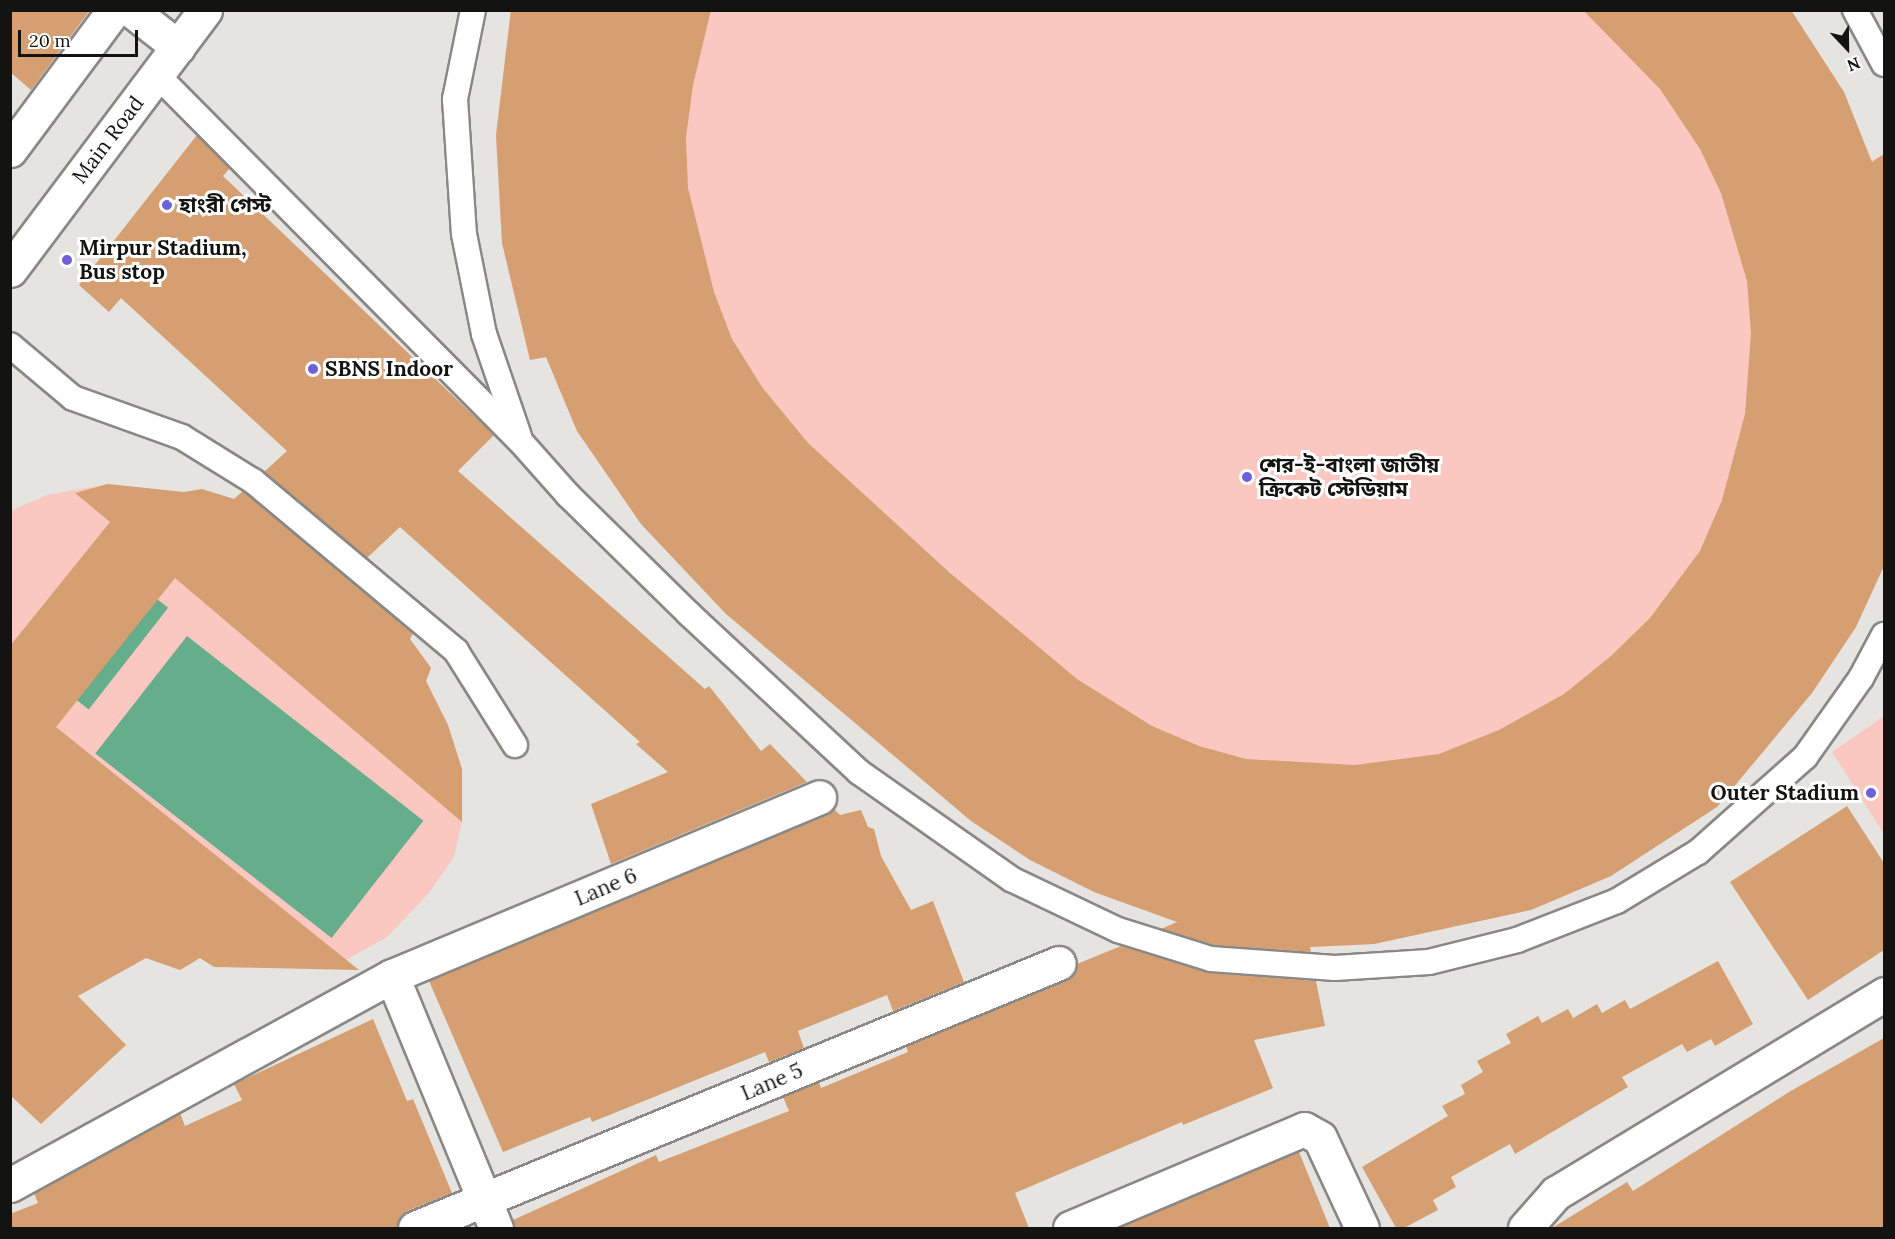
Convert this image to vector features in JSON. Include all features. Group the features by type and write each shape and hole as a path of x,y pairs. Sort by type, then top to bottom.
{"street":[{"path":"10,150 114,10"},
{"path":"131,10 178,47"},
{"name":"Main Road","path":"10,270 205,10"},
{"name":"Lane 6","path":"10,1185 392,976 819,797"},
{"name":"Lane 5","path":"415,1228 490,1215 1059,963"},
{"path":"392,976 490,1215"},
{"path":"1524,1228 1556,1193 1884,994"},
{"path":"1070,1228 1304,1129 1320,1138 1362,1228"}],"lane":[{"path":"473,10 455,99 464,234 484,334 520,441"},
{"path":"1861,14 1884,64"},
{"path":"157,75 520,441 568,495 689,614 859,772 1011,879 1118,930 1211,959 1335,968 1429,962 1517,940 1617,901 1698,852 1805,757 1861,678 1884,635"},
{"path":"10,345 73,398 182,437 253,481 456,651 515,745"}],"shaded area":[{"name":"শের-ই-বাংলা জাতীয় ক্রিকেট স্টেডিয়াম","path":"511,11 1791,11 1844,92 1871,161 1884,154 1884,566 1856,627 1812,693 1611,876 1531,910 1374,944 1313,947 1247,938 726,614 641,524 577,431 546,357 530,360 502,243 496,135"},
{"path":"108,484 237,503 252,486 419,623 410,639 431,668 426,681 448,725 462,769 462,822 454,857 428,894 387,937 346,960 200,958 180,970 146,958 127,969 11,857 10,511 47,495"},
{"path":"98,553 168,608 89,709 19,655"},
{"path":"187,636 423,821 332,938 95,753"},
{"name":"Outer Stadium","path":"1884,716 1884,834 1832,752"}],"building":[{"path":"10,10 90,10 31,90 10,72"},
{"path":"511,10 711,10 693,85 686,137 688,188 714,292 732,339 762,387 808,443 950,573 1077,679 1152,726 1199,746 1246,759 1355,765 1439,754 1499,730 1564,694 1611,656 1650,618 1700,551 1722,500 1745,414 1751,333 1747,281 1721,193 1700,149 1660,89 1583,10 1791,10 1844,92 1872,162 1884,154 1884,566 1856,627 1812,693 1717,807 1611,876 1531,910 1374,944 1310,947 1311,952 1214,945 1161,929 1177,922 1094,892 1030,860 971,821 726,614 641,524 577,431 546,357 530,360 502,243 496,135"},
{"path":"197,135 230,168 223,176 494,435 458,471 705,689 709,686 761,751 770,744 807,782 611,864 591,804 668,772 636,744 640,742 400,527 367,558 264,472 287,451 121,298 109,312 79,285"},
{"path":"108,484 184,492 202,489 234,499 243,491 413,633 410,639 431,668 426,681 448,725 462,769 462,822 175,578 56,727 359,970 214,967 200,958 180,970 146,958 78,996 126,1045 41,1124 10,1095 10,646 110,522 75,493"},
{"path":"1847,806 1884,863 1884,950 1808,1000 1730,882"},
{"path":"834,809 840,815 861,810 868,827 874,829 881,856 911,910 933,901 964,982 893,1011 887,995 798,1031 804,1048 769,1062 765,1052 592,1122 590,1117 503,1152 429,981"},
{"path":"1121,946 1210,973 1316,981 1325,1026 1254,1040 1273,1088 1183,1125 1182,1122 1015,1193 1029,1228 514,1228 513,1220 656,1155 659,1162 789,1111 783,1097 819,1082 821,1088 908,1052 906,1046 1066,980 1077,964"},
{"path":"1718,961 1753,1024 1715,1046 1711,1039 1687,1052 1682,1044 1622,1077 1628,1087 1515,1154 1510,1144 1451,1177 1456,1187 1433,1200 1438,1210 1404,1228 1396,1228 1362,1167 1448,1116 1442,1106 1465,1094 1461,1085 1483,1072 1477,1061 1511,1043 1506,1034 1538,1016 1542,1023 1568,1009 1573,1018 1597,1004 1602,1013 1625,1000 1630,1009"},
{"path":"373,1019 407,1101 413,1099 452,1193 407,1211 400,1217 397,1228 10,1228 10,1214 38,1203 34,1193 180,1113 185,1126 242,1100 234,1084"},
{"path":"1884,1038 1884,1228 1552,1228 1627,1182 1633,1191 1789,1092"},
{"path":"1299,1152 1330,1228 1117,1228"}],"place":[{"name":"হাংরী গেস্ট","path":"167,205"},
{"name":"Mirpur Stadium, Bus stop","path":"67,260"},
{"name":"SBNS Indoor","path":"313,369"},
{"name":"শের-ই-বাংলা জাতীয় ক্রিকেট স্টেডিয়াম","path":"1247,477"},
{"name":"Outer Stadium","path":"1871,793"}]}
